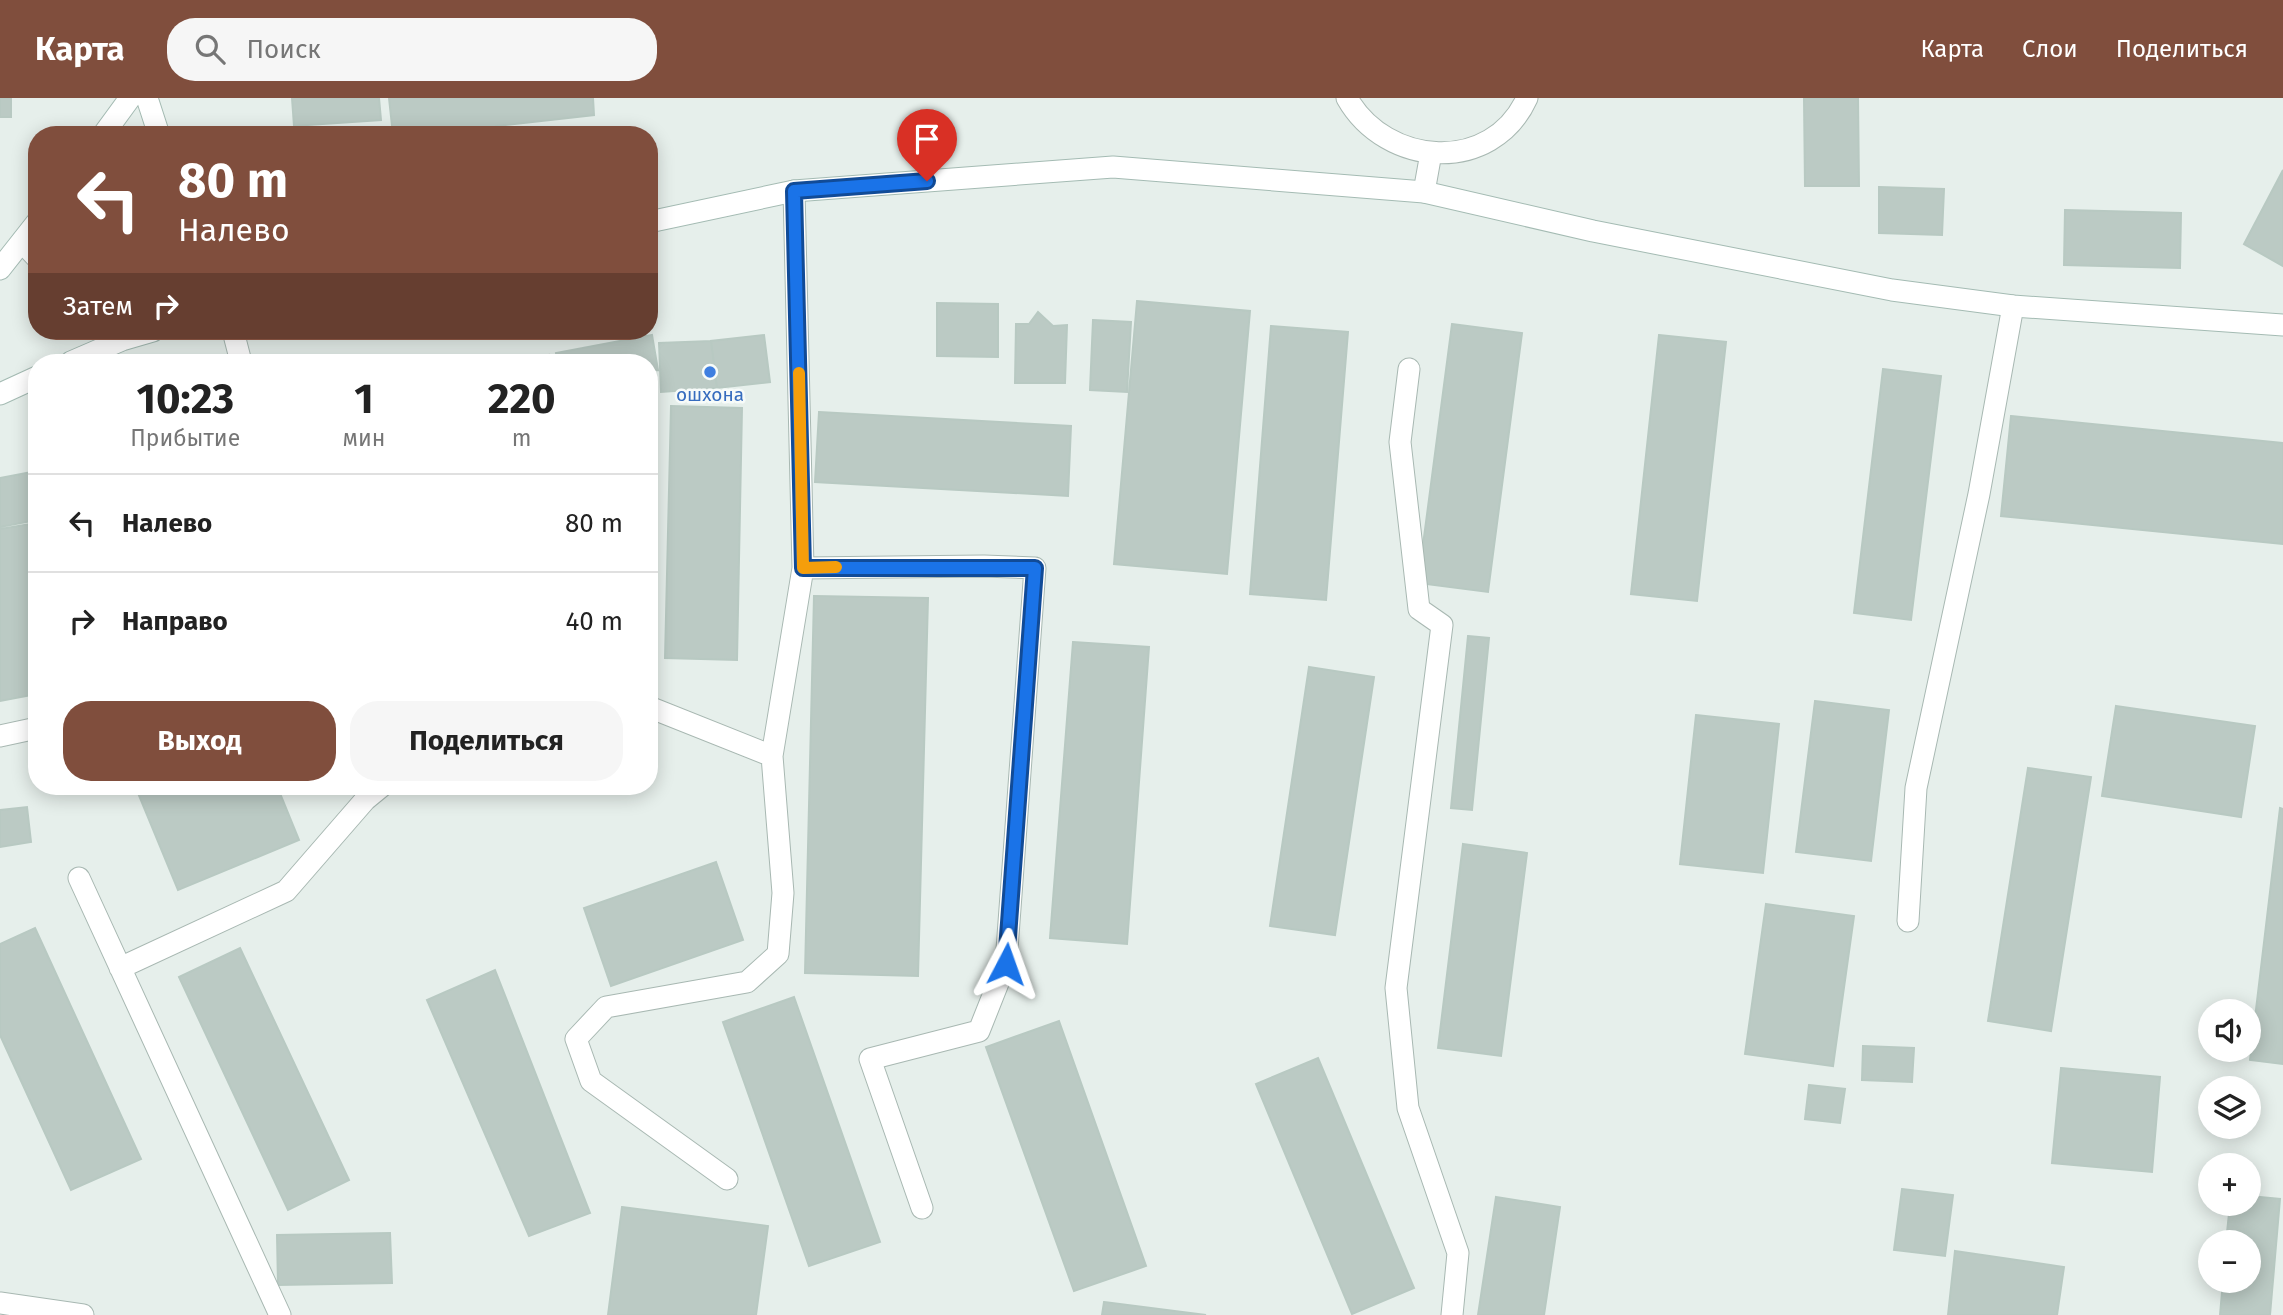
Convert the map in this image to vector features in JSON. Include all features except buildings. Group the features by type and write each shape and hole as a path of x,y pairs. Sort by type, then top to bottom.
{"street":[{"path":"110,126 130,98"},
{"path":"147,98 156,126"},
{"path":"1347,98 1373,131 1394,145 1418,153 1468,149 1491,139 1510,123 1527,98"},
{"path":"1424,192 1431,153"},
{"path":"658,220 794,191 1113,167 1424,192 1766,267 1892,290 2013,306 2283,324"},
{"path":"727,1179 591,1081 576,1040 606,1007 747,982 778,954 782,893 772,756 803,568 794,191"},
{"path":"0,269 28,234"},
{"path":"22,242 28,248"},
{"path":"1908,921 1916,788 1979,494 2013,306"},
{"path":"85,354 108,340"},
{"path":"1409,369 1400,442 1419,609 1442,625 1396,988 1408,1108 1458,1253 1452,1315"},
{"path":"0,394 28,381"},
{"path":"803,568 1035,568 1006,964 979,1031 870,1059 922,1208"},
{"path":"658,711 772,756"},
{"path":"0,736 28,730"},
{"path":"120,968 286,891 371,795"},
{"path":"79,878 280,1315"},
{"path":"0,1303 83,1315"}],"slow traffic":[{"path":"799,373 803,568 836,567"}],"place":[{"name":"ошхона","path":"710,372"}],"route":[{"path":"927,181 794,191 803,568 1035,568 1006,964"}]}
